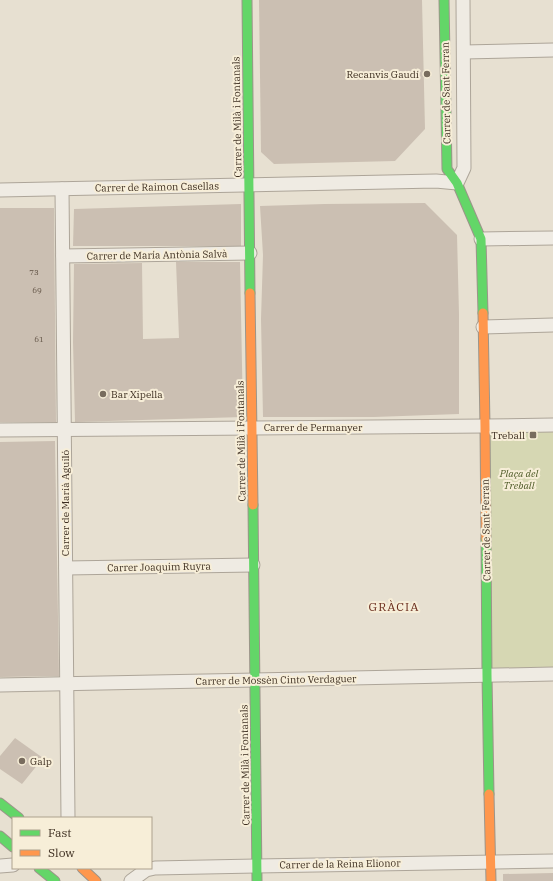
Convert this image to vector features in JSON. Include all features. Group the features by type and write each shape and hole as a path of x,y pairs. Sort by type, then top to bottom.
{"street":[{"name":"Carrer de Milà i Fontanals","path":"247,0 258,881"},
{"name":"Carrer de Sant Ferran","path":"444,0 447,169 457,183 481,239 491,881"},
{"name":"Carrer de Sant Ferran","path":"457,183 464,168 463,0"},
{"path":"464,52 553,50"},
{"name":"Carrer de Raimon Casellas","path":"0,190 436,181 457,183"},
{"name":"Carrer de Marià Aguiló","path":"62,189 68,817"},
{"path":"481,239 553,238"},
{"name":"Carrer de María Antònia Salvà","path":"63,256 250,253"},
{"path":"483,327 553,326"},
{"name":"Carrer de Permanyer","path":"0,430 553,425"},
{"name":"Carrer Joaquim Ruyra","path":"66,568 253,565"},
{"name":"Carrer de Mossèn Cinto Verdaguer","path":"0,685 553,674"},
{"path":"0,803 18,817"},
{"path":"0,836 12,846"},
{"name":"Carrer de la Reina Elionor","path":"152,869 553,861"},
{"path":"0,866 12,866"},
{"path":"40,869 55,881"},
{"path":"83,869 96,881"},
{"name":"Carrer de la Reina Elionor","path":"131,881 146,870 150,869"}],"green space":[{"name":"Plaça del Treball","path":"553,425 553,674 487,675 485,426"}],"building":[{"path":"259,0 422,0 425,129 395,161 274,164 261,152"},
{"path":"425,203 457,235 459,414 374,417 263,417 261,319 263,255 260,206"},
{"path":"241,204 241,246 73,246 74,209"},
{"path":"0,208 54,208 56,422 0,422"},
{"path":"176,262 240,262 243,417 75,422 73,342 74,264 142,263 143,339 179,338"},
{"path":"55,441 59,676 0,677 0,442"},
{"path":"15,738 43,758 22,784 0,769 0,756"},
{"path":"553,873 553,881 503,881 503,874"}],"traffic: fast":[{"path":"247,0 250,293"},
{"path":"444,0 447,169 457,183 481,239 483,313"},
{"path":"253,505 257,881"},
{"path":"486,539 489,794"},
{"path":"0,803 18,817"},
{"path":"0,836 12,846"},
{"path":"40,869 55,881"}],"traffic: slow":[{"path":"250,293 253,505"},
{"path":"483,313 486,539"},
{"path":"489,794 491,881"},
{"path":"83,869 96,881"}],"place":[{"name":"Recanvis Gaudí","path":"427,74"},
{"name":"Bar Xipella","path":"103,394"},
{"name":"Treball","path":"533,435"},
{"name":"Galp","path":"22,761"}],"district":[{"name":"GRÀCIA","path":"394,606"}]}
